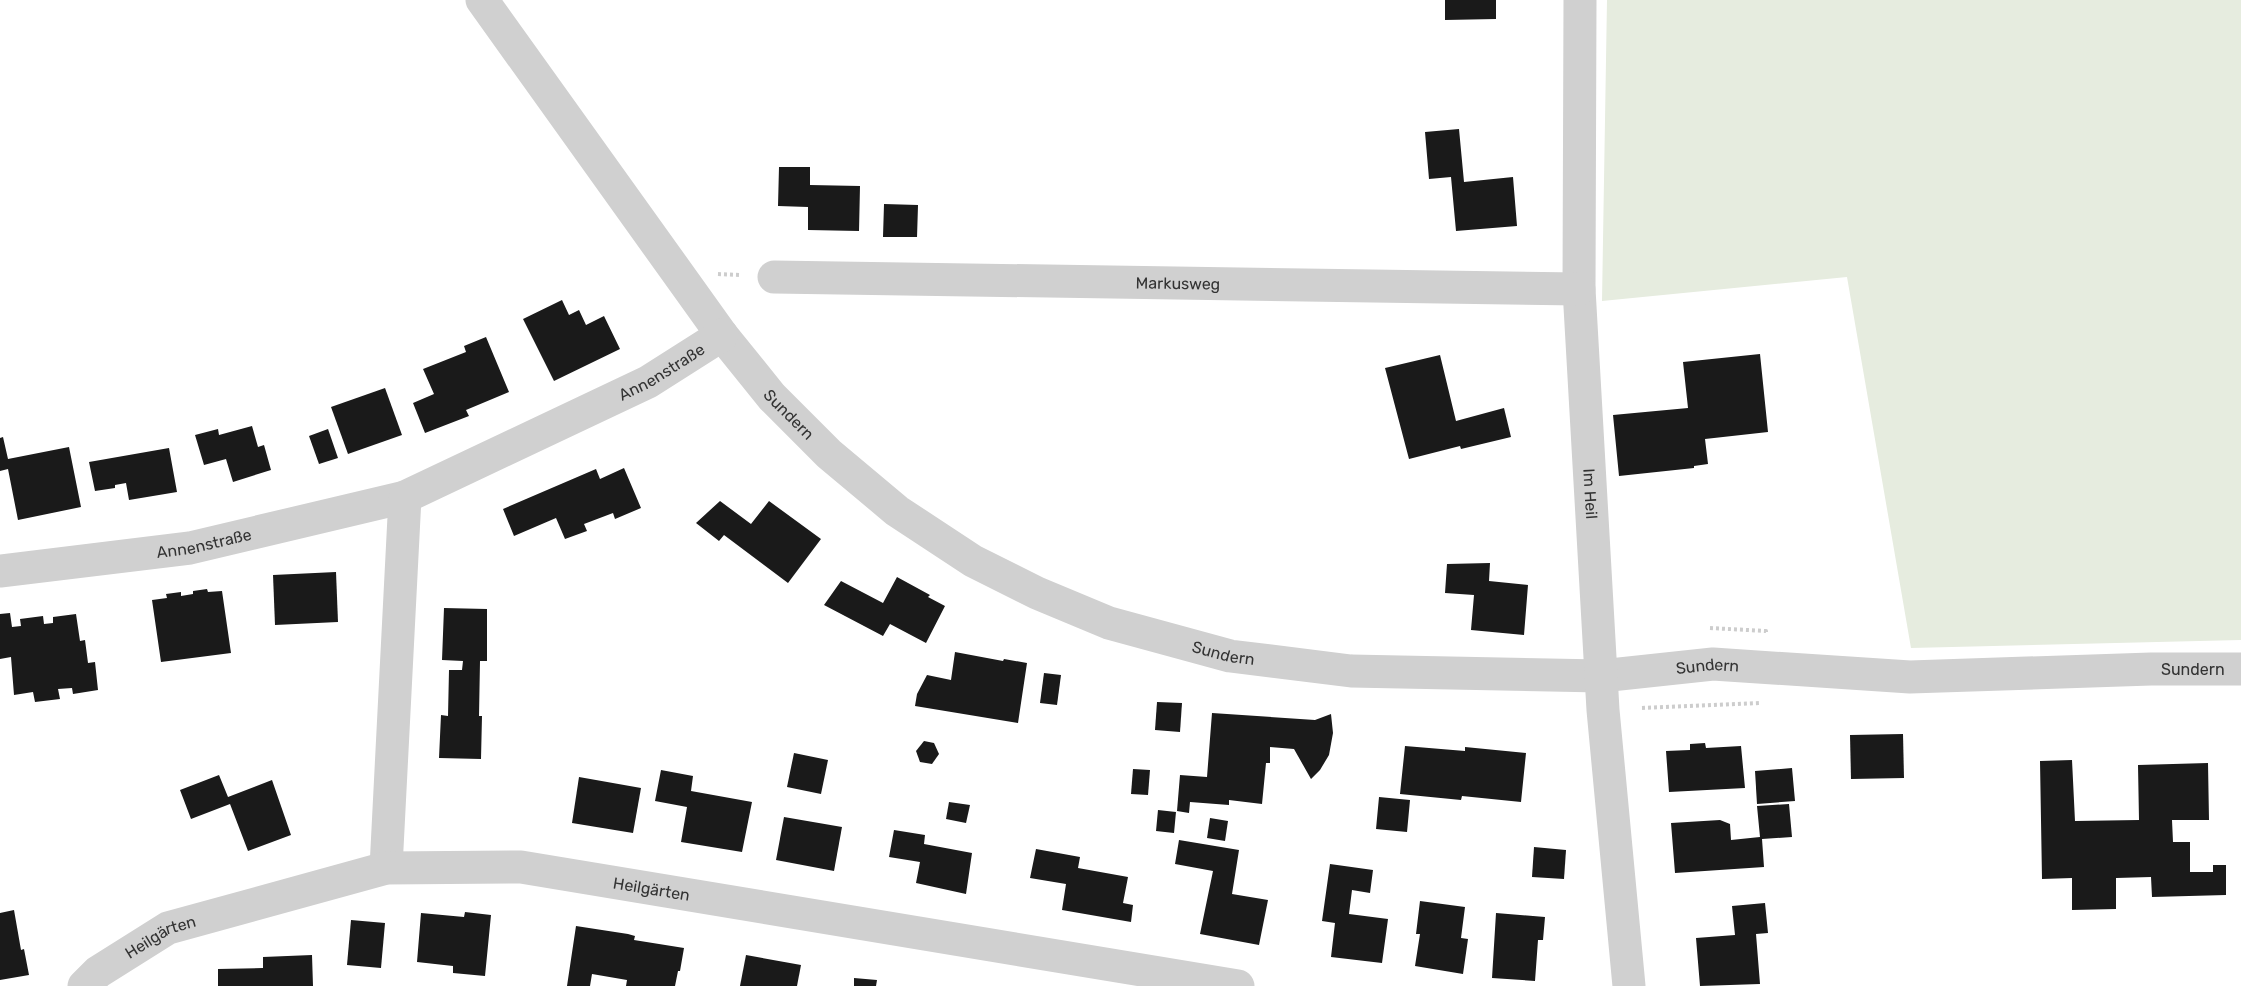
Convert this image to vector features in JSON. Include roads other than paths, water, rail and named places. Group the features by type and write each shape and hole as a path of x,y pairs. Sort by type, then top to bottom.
{"street":[{"name":"Sundern","path":"482,0 722,335 780,405 829,454 897,511 973,561 1037,593 1109,623 1230,657 1351,671 1601,676 1713,664 1910,677 2151,669 2241,669"},
{"name":"Im Heil","path":"1580,0 1579,289 1602,710 1629,986"},
{"name":"Markusweg","path":"774,277 1579,289"},
{"name":"Annenstraße","path":"0,571 190,548 405,497 648,382 722,335"},
{"path":"386,868 405,497"},
{"name":"Heilgärten","path":"84,986 98,972 168,928 386,868 521,867 1238,986"}]}
